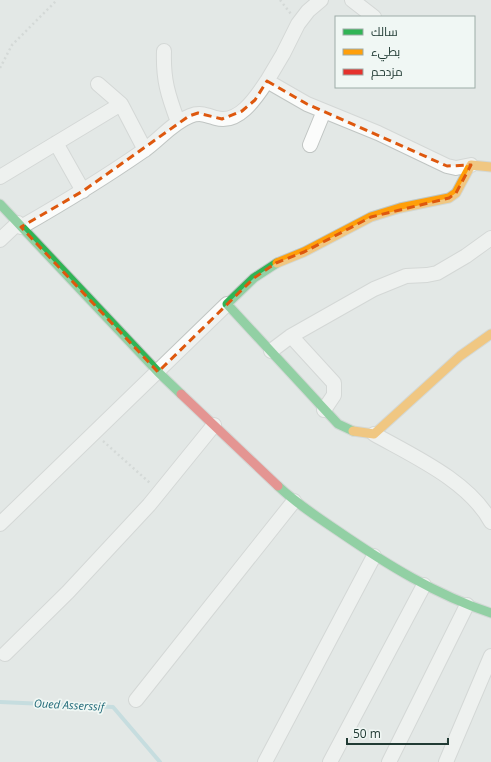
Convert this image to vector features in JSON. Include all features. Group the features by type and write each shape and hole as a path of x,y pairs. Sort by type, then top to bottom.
{"street":[{"path":"0,240 20,225 83,191 144,150 178,122 198,113 222,119 230,117 255,100 283,54 298,24 321,0"},
{"path":"352,0 373,16"},
{"path":"164,51 166,88 178,122"},
{"path":"267,81 292,97 378,133 447,166 456,168 471,165 491,167"},
{"path":"98,84 121,104 144,150"},
{"path":"0,177 121,104"},
{"path":"310,145 324,111"},
{"path":"56,143 83,191"},
{"path":"0,524 254,278 276,263 304,252 371,217 400,208 449,198 456,192 471,165"},
{"path":"0,204 158,372 294,501 374,556 424,585 467,605 491,613"},
{"path":"271,351 291,336 351,302 394,280 406,276 427,275 442,270 466,256 491,238"},
{"path":"227,304 338,424 345,428 374,434 431,467 458,485 478,501 491,522"},
{"path":"374,434 460,356 491,334"},
{"path":"291,336 334,383 334,395 324,410"},
{"path":"5,654 68,592 160,492 214,425"},
{"path":"136,700 294,501"},
{"path":"265,762 374,556"},
{"path":"330,762 424,585"},
{"path":"389,762 467,605"},
{"path":"446,762 491,656"}],"path":[{"path":"0,68 12,45 57,0"},
{"path":"94,433 160,492"}],"highlighted area":[{"path":"267,81 307,104 447,166 471,165 456,193 449,198 371,217 304,252 276,263 254,278 158,372 21,227 83,191 189,116 198,113 222,119 242,111 255,100"}],"waterway":[{"name":"Oued Asserssif","path":"0,702 113,707 160,762"}],"traffic: fast":[{"path":"0,204 158,372 181,394"},
{"path":"277,263 254,278 227,304 338,424 353,431"},
{"path":"278,486 315,515 393,567 431,588 471,606 491,613"}],"traffic: slow":[{"path":"277,263 304,252 371,217 400,208 449,198 456,193 471,165 491,167"},
{"path":"353,431 374,434 460,356 491,334"}],"traffic: jam":[{"path":"181,394 278,486"}]}
